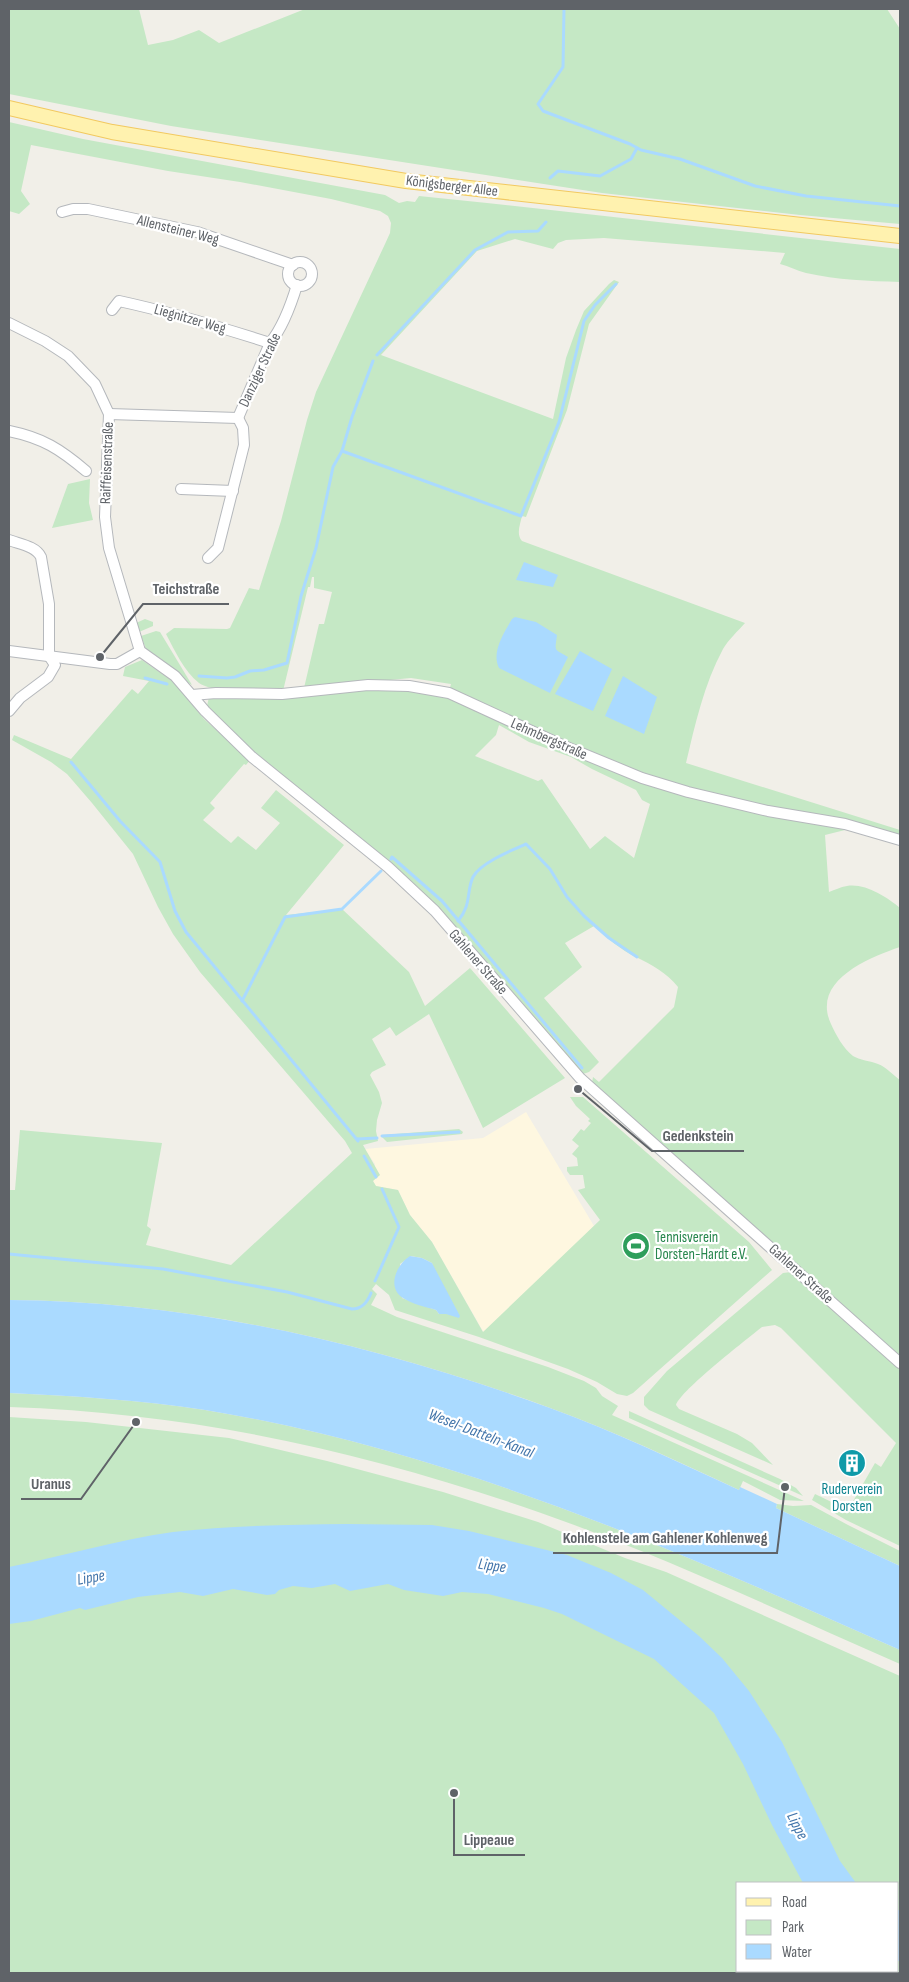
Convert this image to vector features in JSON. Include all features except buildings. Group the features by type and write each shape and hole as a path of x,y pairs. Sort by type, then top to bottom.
{"main road":[{"name":"Königsberger Allee","path":"9,108 112,132 406,180 900,236"}],"street":[{"name":"Allensteiner Weg","path":"62,212 73,208 88,209 197,232 293,265"},
{"path":"293,265 305,263 312,271 312,276 308,283 296,285"},
{"name":"Danziger Straße","path":"109,414 238,418 270,344 280,328 293,299 296,285 291,281 289,274 293,265"},
{"name":"Liegnitzer Weg","path":"112,310 118,301 156,309 209,323 270,344"},
{"name":"Raiffeisenstraße","path":"9,323 45,341 68,356 95,384 109,414 105,474 105,516 109,548 140,651"},
{"path":"208,558 218,548 233,491 244,437 243,428 238,418"},
{"path":"9,431 41,440 64,452 86,472"},
{"path":"181,489 233,491"},
{"path":"9,540 32,548 39,552 41,557 49,604 49,656 55,665 48,677 20,698 9,711"},
{"path":"9,650 110,664 117,664 140,651"},
{"name":"Gahlener Straße","path":"140,651 175,676 205,711 252,757 388,867 435,911 580,1078 900,1363"},
{"name":"Lehmbergstraße","path":"192,695 216,692 282,694 368,685 409,686 449,693 570,749 642,778 688,792 768,811 845,824 900,840"}],"shaded area":[{"path":"526,1112 594,1226 484,1333 432,1242 410,1215 398,1190 376,1186 373,1181 375,1164 365,1149 483,1138"}],"green space":[{"path":"9,9 139,9 148,45 173,40 199,30 219,43 305,9 887,9 900,29 900,224 602,193 171,126 9,94"},
{"path":"9,122 83,139 385,195 399,203 415,202 419,196 900,249 900,282 841,279 806,273 780,264 785,253 604,238 566,240 558,243 553,249 515,239 477,251 381,355 553,419 566,358 584,311 609,284 614,280 619,282 589,324 567,410 526,517 522,516 519,529 520,538 522,541 745,623 725,646 710,676 686,763 900,830 900,837 718,796 641,774 449,691 451,684 411,678 304,688 319,624 324,624 332,592 314,588 314,577 312,577 310,587 308,587 283,691 216,689 199,683 184,667 166,634 174,628 230,628 249,588 259,590 281,521 316,392 390,233 391,223 388,216 380,211 331,199 31,145 21,191 30,204 19,214 9,211"},
{"path":"90,479 89,503 93,520 52,528 68,484"},
{"path":"145,619 153,622 153,626 139,632 136,623"},
{"path":"156,631 160,632 192,685 146,649 141,636"},
{"path":"142,660 175,683 204,719 250,760 246,765 244,764 210,803 215,808 203,820 231,843 238,836 256,850 280,823 261,808 276,790 344,845 286,915 342,909 409,972 425,1006 470,968 565,1078 483,1128 429,1014 396,1036 390,1027 372,1039 386,1065 370,1075 379,1092 382,1103 377,1120 376,1131 378,1141 363,1145 380,1175 373,1181 376,1186 398,1190 410,1215 432,1242 483,1332 600,1220 578,1190 585,1188 583,1175 570,1175 567,1171 567,1167 578,1166 577,1158 572,1154 579,1146 572,1140 581,1129 584,1131 591,1123 588,1121 590,1119 576,1106 570,1097 583,1097 749,1242 772,1270 633,1393 627,1396 617,1394 597,1382 568,1369 479,1337 395,1310 389,1295 376,1284 372,1289 377,1294 371,1305 397,1317 548,1367 584,1381 618,1406 612,1415 804,1501 780,1500 743,1481 739,1490 622,1436 550,1408 485,1385 352,1346 216,1318 147,1308 78,1302 9,1300 9,1190 15,1190 20,1130 162,1143 147,1226 151,1229 146,1245 231,1265 352,1153 345,1141 200,972 173,934 133,854 92,803 67,774 51,762 12,740 14,735 71,759 132,689 138,694 149,681 123,676 125,667","holes":["411,1256 422,1258 432,1263 446,1314 439,1314 436,1310 402,1298 400,1264"]},
{"path":"398,688 446,697 720,803 820,825 849,829 825,835 829,892 847,886 861,887 882,895 900,908 900,947 873,958 846,973 829,995 827,1009 835,1033 849,1053 881,1065 900,1080 900,1357 592,1083 593,1077 599,1082 674,1007 678,987 664,973 630,954 594,926 565,943 582,967 544,998 599,1062 589,1072 583,1074 461,932 418,887 250,749 207,706 209,697","holes":["499,725 529,742 571,757 636,790 642,800 650,804 634,858 605,836 590,849 542,779 538,781 475,756 496,735"]},
{"path":"459,1129 463,1132 462,1134 387,1142 382,1137 382,1135"},
{"path":"791,1272 900,1370 900,1546 846,1520 812,1500 815,1494 848,1510 875,1463 881,1467 896,1443 781,1328 775,1325 762,1327 701,1377 680,1398 676,1405 679,1409 737,1434 752,1443 773,1465 649,1410 644,1405 644,1397 667,1371 783,1273"},
{"path":"9,1393 107,1399 205,1410 296,1428 385,1450 473,1477 560,1508 731,1576 900,1650 900,1664 632,1547 476,1491 345,1454 213,1427 78,1411 9,1407"},
{"path":"629,1411 780,1479 796,1488 803,1496 629,1418"},
{"path":"9,1417 86,1422 229,1438 327,1461 443,1492 538,1522 625,1558 666,1572 900,1676 900,1973 9,1973"},
{"path":"777,1504 793,1506 811,1505 900,1551 900,1566 776,1508"}],"water":[{"path":"524,562 558,575 553,587 516,580"},
{"path":"515,617 536,622 557,635 556,649 568,657 550,693 499,668 497,649 505,630"},
{"path":"580,651 612,669 593,711 555,694"},
{"path":"623,676 657,697 644,734 605,716"},
{"path":"410,1256 422,1258 432,1263 460,1316 459,1318 439,1314 436,1310 411,1302 398,1293 395,1288 395,1276 401,1264"},
{"name":"Wesel-Datteln-Kanal","path":"9,1300 78,1302 147,1308 284,1331 351,1346 485,1385 598,1426 739,1490 740,1487 777,1504 776,1508 900,1566 900,1650 646,1541 473,1477 385,1450 296,1428 205,1410 107,1399 9,1393"},
{"name":"Lippe","path":"281,1525 432,1525 469,1531 567,1555 611,1573 643,1590 699,1636 722,1658 749,1691 782,1742 840,1861 855,1882 802,1882 772,1825 743,1764 714,1713 654,1659 562,1614 544,1608 488,1594 462,1592 443,1596 404,1590 388,1584 350,1591 335,1584 312,1588 293,1586 279,1590 275,1594 267,1595 233,1589 203,1596 180,1592 138,1597 85,1610 80,1608 31,1621 9,1624 9,1567 152,1535 194,1530"},
{"path":"899,1910 900,1911 899,1961"}],"waterway":[{"path":"564,9 563,67 538,104 543,111 630,144 641,150 680,159 755,186 806,196 900,206"},
{"path":"550,178 558,171 600,176 631,159 637,148"},
{"path":"377,355 475,250 508,232 538,231 546,222"},
{"path":"342,451 521,516 559,422 584,321 595,305 616,284"},
{"path":"199,676 235,677 250,671 264,670 287,663 301,596 316,548 333,467 342,451 352,417 373,361"},
{"path":"145,678 167,684"},
{"path":"71,762 120,821 160,862 175,911 186,932 358,1141"},
{"path":"458,921 467,904 471,882 477,872 497,857 526,844 550,869 567,897 584,916 609,938 637,957"},
{"path":"391,859 392,857 442,901 582,1068"},
{"path":"242,1001 285,917 342,909 381,871"},
{"path":"382,1136 459,1132"},
{"path":"357,1139 377,1138"},
{"path":"364,1156 376,1177"},
{"path":"375,1281 399,1227 382,1189"},
{"path":"9,1254 163,1269 287,1292 352,1309 359,1308 364,1304 371,1293"}],"place":[{"name":"Teichstraße","path":"100,657"},
{"name":"Gedenkstein","path":"578,1089"},
{"name":"Tennisverein Dorsten-Hardt e.V.","path":"636,1246"},
{"name":"Uranus","path":"136,1422"},
{"name":"Ruderverein Dorsten","path":"852,1463"},
{"name":"Kohlenstele am Gahlener Kohlenweg","path":"785,1487"},
{"name":"Lippeaue","path":"454,1793"}]}
